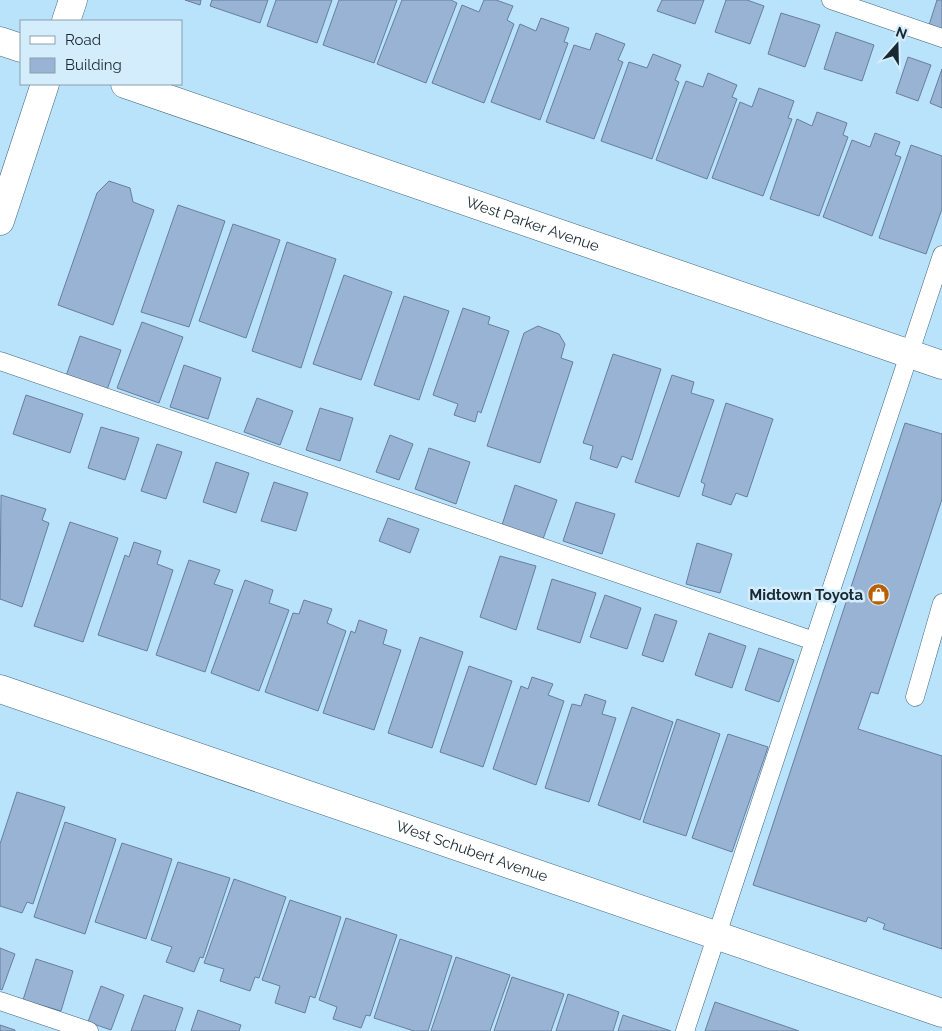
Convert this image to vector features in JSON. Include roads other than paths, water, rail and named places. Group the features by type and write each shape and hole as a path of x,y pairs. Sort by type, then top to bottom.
{"street":[{"path":"66,20 73,0"},
{"path":"0,41 20,48"},
{"path":"0,220 45,85"},
{"name":"West Parker Avenue","path":"127,85 942,365"},
{"name":"West Schubert Avenue","path":"0,689 942,1013"}],"lane":[{"path":"831,0 942,38"},
{"path":"685,1031 942,255"},
{"path":"0,362 814,641"},
{"path":"915,697 942,603"},
{"path":"0,1001 89,1031"}],"place":[{"name":"Midtown Toyota","path":"879,595"}]}
